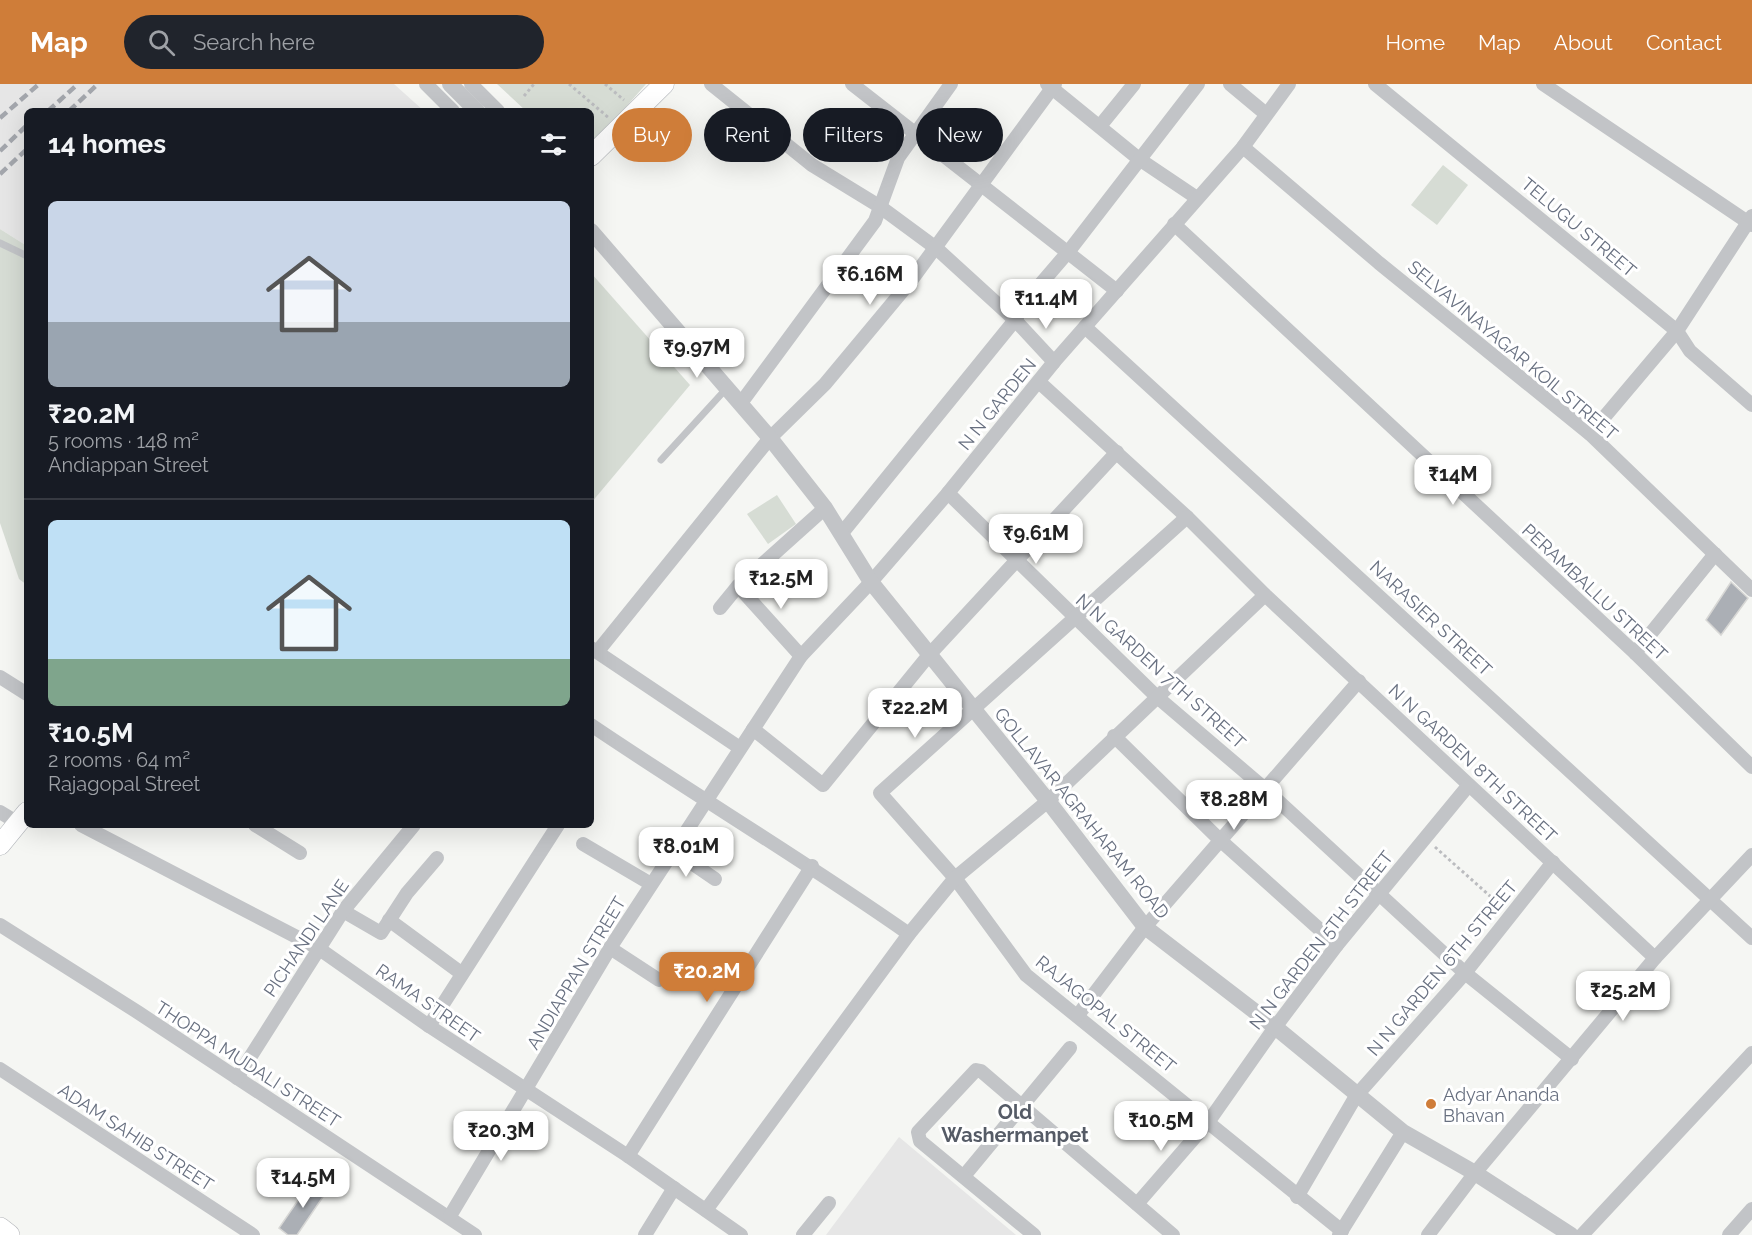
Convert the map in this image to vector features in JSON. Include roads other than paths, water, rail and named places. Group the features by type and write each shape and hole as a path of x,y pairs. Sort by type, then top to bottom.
{"main road":[{"path":"594,153 664,84"},
{"path":"0,845 22,818"},
{"path":"0,1228 9,1235"}],"street":[{"path":"426,84 450,108"},
{"path":"450,84 474,108"},
{"path":"471,84 495,108"},
{"path":"711,84 812,165 879,206 936,248 1015,320 1054,362"},
{"path":"852,84 1069,251 1117,291"},
{"path":"741,403 875,221 898,158 951,84"},
{"path":"1100,126 1134,84"},
{"path":"842,533 1015,320 1026,301 1069,251 1198,84"},
{"path":"1230,84 1266,114"},
{"name":"N N GARDEN","path":"871,582 948,493 1054,362 1243,147 1289,84"},
{"name":"TELUGU STREET","path":"1375,84 1677,331 1690,351 1752,405"},
{"path":"1543,84 1751,221 1677,331 1590,434"},
{"path":"740,748 594,650 770,438 825,384 936,248 980,183 1052,85 1139,159 1197,198"},
{"name":"SELVAVINAYAGAR KOIL STREET","path":"1243,147 1379,263 1590,434 1752,590"},
{"name":"PERAMBALLU STREET","path":"1174,224 1635,653 1752,767"},
{"name":"GOLLAVAR AGRAHARAM ROAD","path":"594,234 770,438 825,508 871,582 1048,801 1145,927 1275,1027 1356,1096 1403,1132 1476,1173 1571,1234"},
{"name":"NARASIER STREET","path":"1085,327 1752,938"},
{"name":"N N GARDEN 8TH STREET","path":"1039,382 1187,517 1265,595 1655,958"},
{"path":"753,729 823,784 929,655 1117,452"},
{"name":"N N GARDEN 7TH STREET","path":"948,493 1156,696 1264,788 1380,892 1465,973 1572,1059"},
{"path":"720,608 738,586 825,508"},
{"path":"972,709 1187,517"},
{"path":"1635,653 1715,554"},
{"name":"ANDIAPPAN STREET","path":"450,1216 610,948 704,802 801,656 871,582"},
{"path":"738,586 801,656"},
{"path":"706,1210 909,934 955,878 1048,801 1265,595"},
{"path":"0,677 24,692"},
{"path":"1078,1016 1145,927 1359,681"},
{"name":"RAJAGOPAL STREET","path":"972,709 880,793 955,878 1026,975 1209,1121 1340,1233"},
{"path":"594,728 704,802 812,866 909,934"},
{"path":"1114,736 1220,840 1337,945"},
{"name":"N N GARDEN 5TH STREET","path":"1137,1204 1209,1121 1275,1027 1337,945 1468,786"},
{"path":"0,812 22,818"},
{"name":"RAMA STREET","path":"87,828 318,948 526,1092 628,1156 741,1235"},
{"path":"260,828 300,853"},
{"name":"PICHANDI LANE","path":"237,1078 343,911 412,828"},
{"path":"429,1026 556,828"},
{"path":"583,844 651,884"},
{"path":"674,851 715,879"},
{"path":"1428,1235 1476,1173 1655,958 1752,855"},
{"path":"343,911 381,933 407,893 438,858"},
{"name":"N N GARDEN 6TH STREET","path":"1297,1197 1356,1096 1465,973 1553,862"},
{"path":"628,1156 812,866"},
{"path":"389,920 461,973"},
{"name":"THOPPA MUDALI STREET","path":"0,926 450,1216 475,1235"},
{"path":"610,948 659,980"},
{"path":"964,1176 1070,1048"},
{"path":"1571,1234 1752,1053"},
{"name":"ADAM SAHIB STREET","path":"0,1069 253,1235"},
{"path":"1034,1235 920,1141 918,1131 976,1070 981,1071 1023,1106 1173,1235"},
{"path":"1340,1233 1403,1132"},
{"path":"645,1235 674,1188"},
{"path":"803,1235 829,1203"},
{"path":"1729,1235 1752,1209"}],"lane":[{"path":"0,243 24,255"},
{"path":"661,460 727,387"}],"railway":[{"path":"0,118 39,84"},
{"path":"51,108 78,84"},
{"path":"72,108 98,84"},
{"path":"0,151 24,128"},
{"path":"0,174 24,152"}],"place":[{"name":"Adyar Ananda Bhavan","path":"1431,1104"}],"district":[{"name":"Old Washermanpet","path":"1015,1124"}]}
